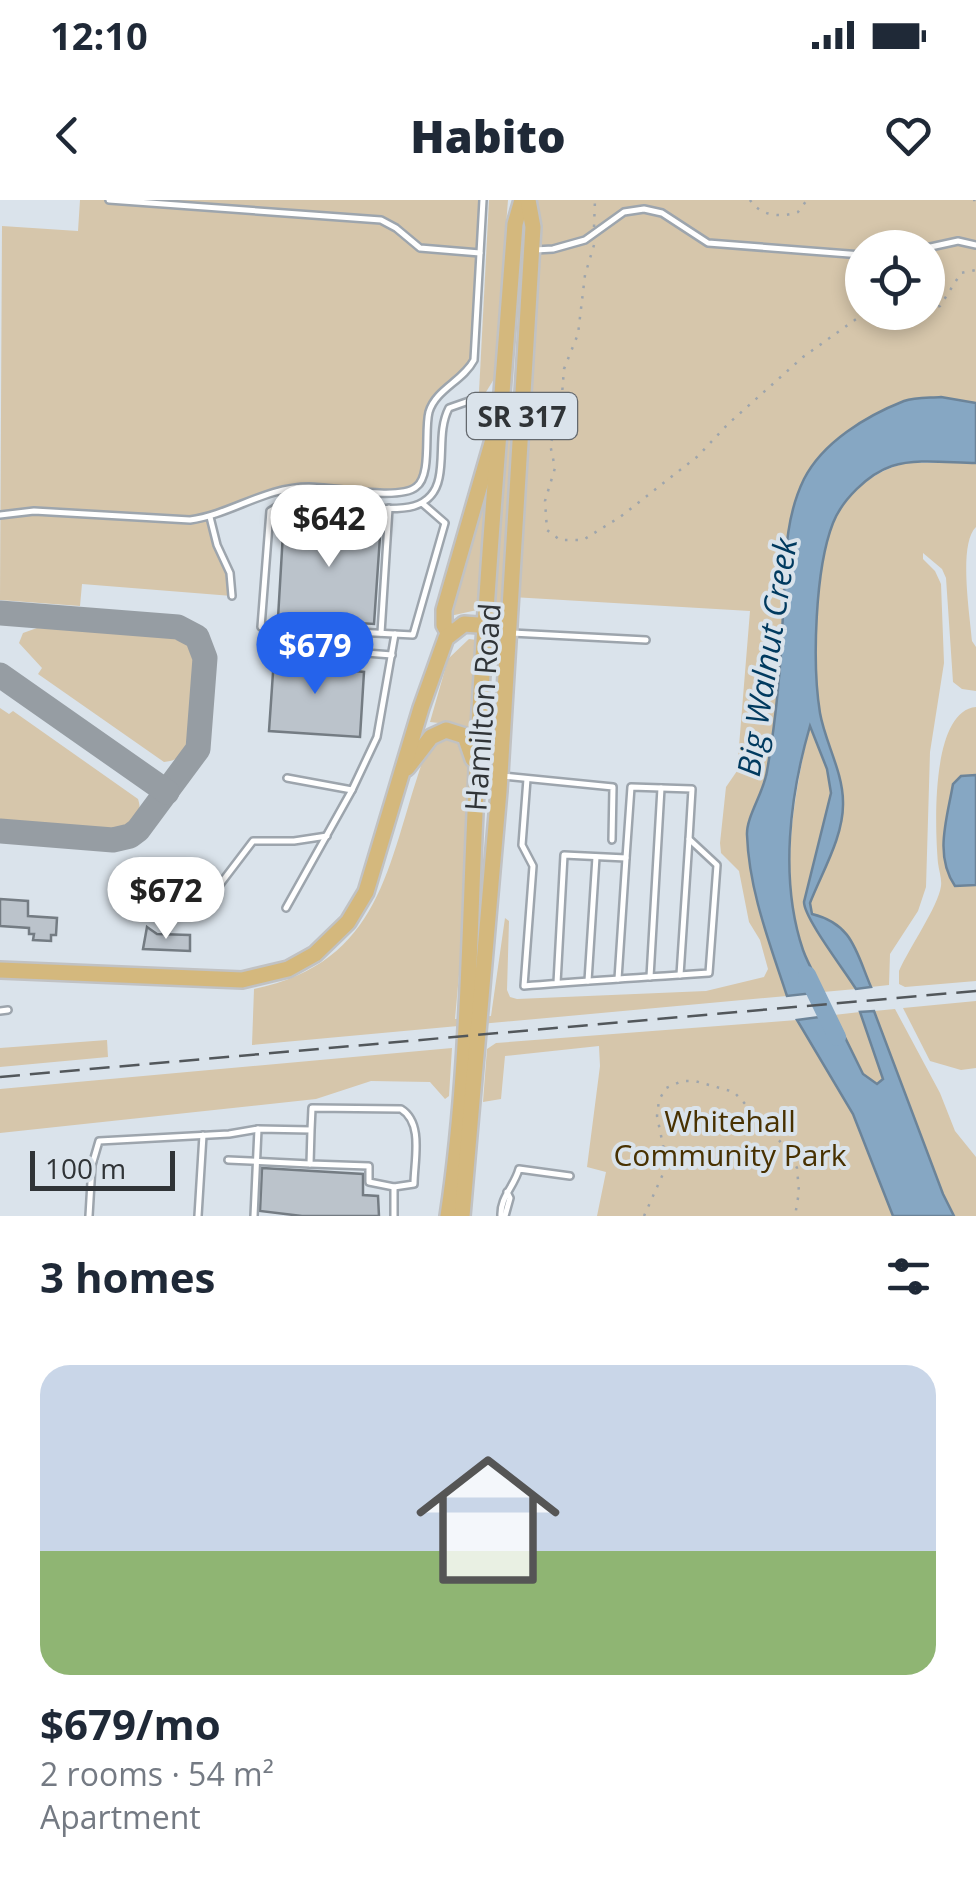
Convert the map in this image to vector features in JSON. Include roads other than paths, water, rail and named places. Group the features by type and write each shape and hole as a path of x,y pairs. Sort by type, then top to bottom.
{"main road":[{"name":"Hamilton Road","path":"462,1216 509,633 533,227 525,200"},
{"name":"Hamilton Road","path":"448,1216 464,1033 501,406 515,224 525,200"},
{"path":"449,634 444,610 501,406"},
{"path":"0,970 242,980 273,974 302,962 338,934 358,908 377,860 428,686 449,634 464,624 486,624 509,633"},
{"path":"401,775 431,737 452,730 464,736 472,748 476,788"},
{"path":"0,962 60,973"}],"lane":[{"path":"109,200 381,220 420,248 480,253"},
{"path":"0,516 20,511 173,521 210,517 280,489 312,487 395,493 416,488 422,482 425,468 432,404 474,360 483,200"},
{"path":"532,250 570,246 595,236 624,212 644,209 662,214 708,243 845,254"},
{"path":"945,244 976,245"},
{"path":"422,503 445,522 413,635 262,626 270,510 276,505 300,501 389,508 422,503 437,485 444,421 450,408 462,402 523,404"},
{"path":"381,633 389,508"},
{"path":"210,517 230,574 232,596"},
{"path":"509,633 646,640"},
{"path":"286,908 328,836 377,736 396,634"},
{"path":"301,648 392,655"},
{"path":"500,776 614,788 612,840"},
{"path":"287,778 352,790"},
{"path":"528,779 522,845 533,866 524,986 709,973 717,864 689,839"},
{"path":"618,979 631,787 692,789 680,975"},
{"path":"650,977 661,788"},
{"path":"199,912 254,842 294,842 328,836"},
{"path":"556,983 564,855 626,858"},
{"path":"588,981 596,856"},
{"path":"228,1160 310,1164 369,1166 370,1182 414,1184 416,1130 408,1113 401,1110 312,1108 310,1164"},
{"path":"254,1216 258,1128"},
{"path":"89,1216 92,1164 100,1141 258,1128 312,1130"},
{"path":"198,1216 202,1135"},
{"path":"503,1216 510,1198 508,1192 519,1169 570,1176"},
{"path":"394,1186 394,1216"}],"water":[{"path":"941,397 976,403 976,463 902,464 865,481 833,523 819,590 818,693 822,724 843,802 836,841 810,903 812,914 845,932 871,987 856,989 818,932 804,902 831,793 827,769 810,726 797,780 789,866 796,923 805,955 823,992 787,996 756,897 747,835 765,779 773,732 792,512 804,479 834,442 875,414 904,401"},
{"path":"976,775 976,885 955,886 945,862 948,810 953,784 961,776"},
{"path":"874,1011 954,1216 893,1216 853,1114 797,1020 834,1015 863,1074 877,1084 883,1079 860,1012"}],"waterway":[{"name":"Big Walnut Creek","path":"807,975 837,1037"}],"railway":[{"path":"0,1077 976,991"}],"park label":[{"name":"Whitehall Community Park","path":"730,1137"}]}
